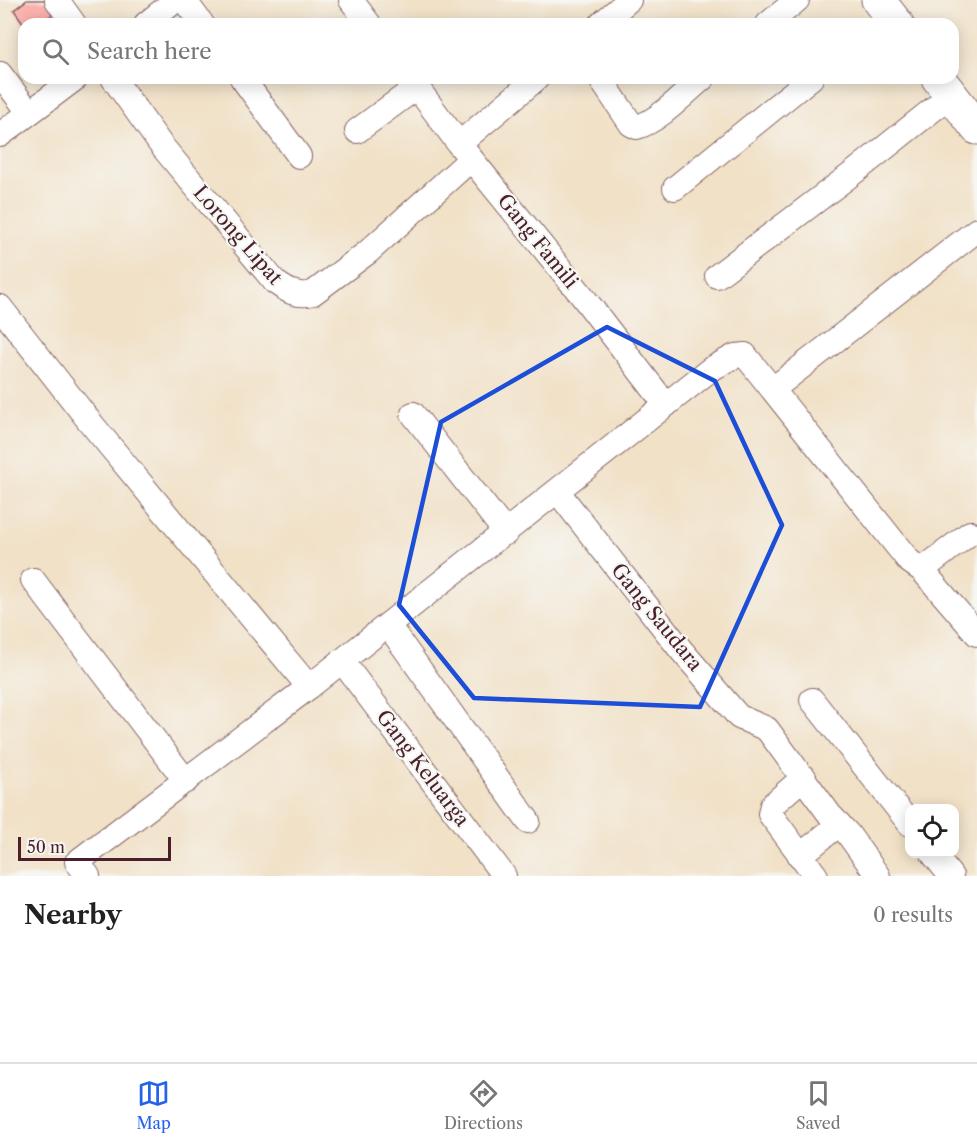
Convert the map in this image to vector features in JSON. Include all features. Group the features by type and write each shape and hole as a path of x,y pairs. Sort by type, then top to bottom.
{"main road":[{"path":"945,86 977,128"}],"street":[{"path":"57,0 70,18"},
{"path":"154,18 176,0"},
{"path":"184,0 198,18"},
{"path":"351,0 364,18"},
{"path":"607,18 629,0"},
{"path":"775,18 797,0"},
{"path":"0,74 29,112"},
{"path":"0,135 68,84"},
{"name":"Lorong Lipat","path":"116,84 161,145 275,282 288,292 305,295 313,292 368,252 531,84"},
{"path":"246,84 299,156"},
{"path":"357,131 412,84"},
{"name":"Gang Famili","path":"414,84 666,405"},
{"path":"604,84 631,124 637,127 656,117 696,84"},
{"path":"675,188 805,84"},
{"path":"717,276 857,171 945,86"},
{"path":"772,389 977,230"},
{"path":"0,307 90,422 309,687"},
{"path":"76,871 186,781 558,492 711,369 735,356 745,355 909,561 922,570 977,634"},
{"path":"413,414 506,532"},
{"name":"Gang Saudara","path":"558,492 681,650 739,717 767,729 804,777"},
{"path":"922,570 970,533"},
{"path":"33,580 186,781"},
{"path":"388,625 528,821"},
{"name":"Gang Keluarga","path":"342,661 504,876"},
{"path":"812,700 905,819"},
{"path":"816,876 770,814 769,809 804,777 878,876"},
{"path":"800,856 839,824"},
{"path":"936,858 951,876"}],"highlighted area":[{"path":"607,327 715,381 782,525 700,707 474,698 399,605 441,422"}],"building":[{"path":"27,0 55,0 61,8 47,18 20,18 14,10"}]}
